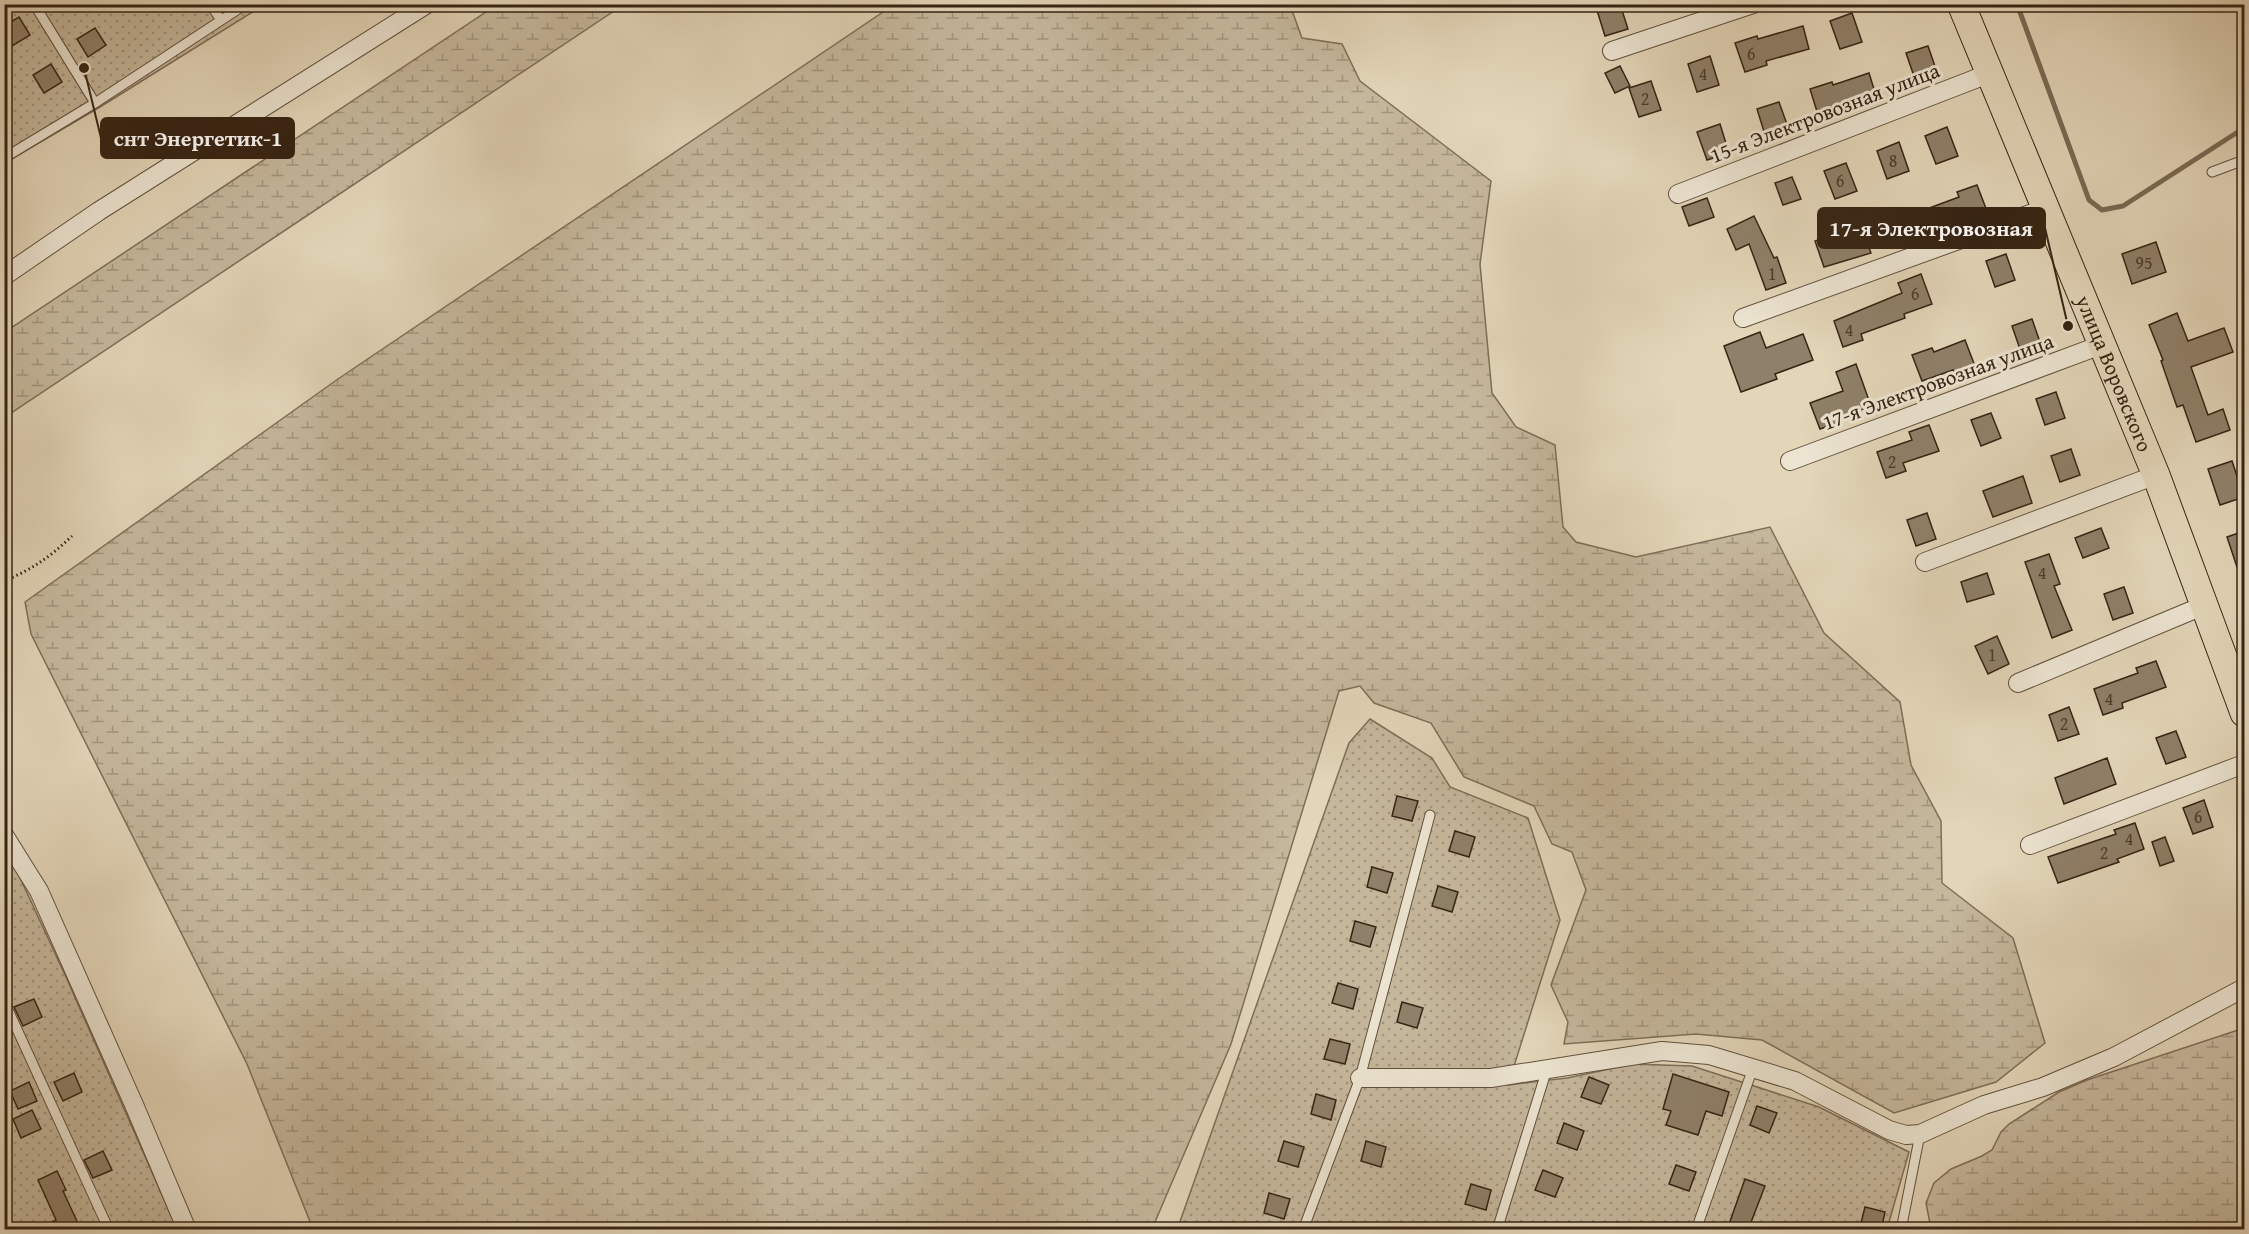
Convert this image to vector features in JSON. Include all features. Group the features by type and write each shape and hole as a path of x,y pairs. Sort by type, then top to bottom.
{"main road":[{"name":"улица Воровского","path":"1961,4 1988,74 2156,475 2244,713"}],"street":[{"path":"4,276 99,211 427,4"},
{"path":"1611,51 1753,4"},
{"name":"15-я Электровозная улица","path":"1678,194 1988,74"},
{"path":"1743,318 2044,209"},
{"name":"17-я Электровозная улица","path":"1790,461 2101,345"},
{"path":"1925,562 2156,475"},
{"path":"2018,683 2205,605"},
{"path":"2030,845 2244,764"},
{"path":"4,835 39,891 187,1230"},
{"path":"1360,1078 1491,1078 1662,1051 1710,1055 1794,1082 1889,1130 1906,1135 1920,1134 1984,1105 2043,1087 2114,1057 2244,988"}],"lane":[{"path":"33,4 95,103"},
{"path":"210,4 220,20"},
{"path":"4,158 95,103 246,4"},
{"path":"2212,172 2244,160"},
{"path":"1302,1230 1360,1078 1430,815"},
{"path":"4,1001 109,1230"},
{"path":"1696,1230 1753,1068"},
{"path":"1497,1230 1548,1070"},
{"path":"1901,1230 1920,1134"}],"path":[{"path":"4,581 29,571 72,536"}],"green space":[{"path":"498,4 623,5 5,417 5,332"},
{"path":"895,4 1290,5 1302,38 1342,44 1360,81 1491,181 1480,264 1492,393 1516,427 1555,445 1563,527 1576,542 1636,557 1770,527 1824,633 1900,702 1911,765 1941,821 1942,883 2013,938 2045,1043 1996,1082 1894,1113 1762,1040 1696,1034 1564,1044 1568,1022 1551,985 1586,890 1572,852 1552,844 1534,806 1464,777 1431,723 1374,703 1360,686 1339,691 1231,1044 1152,1229 313,1229 247,1064 31,634 25,602 338,379"},
{"path":"4,5 264,5 5,163"},
{"path":"1370,719 1432,758 1450,787 1528,818 1560,920 1508,1085 1567,1078 1633,1064 1692,1066 1819,1107 1909,1152 1887,1229 1177,1230 1349,743"},
{"path":"4,853 15,867 66,977 177,1229 5,1229"},
{"path":"2244,1028 2244,1229 1931,1229 1926,1203 1934,1183 1951,1169 1992,1150 2001,1132 2009,1124 2059,1092 2087,1080"}],"building":[{"path":"1595,4 1620,4 1628,29 1605,36"},
{"path":"1852,13 1862,42 1840,49 1830,21"},
{"path":"19,17 30,35 12,46 4,35 4,26"},
{"path":"1803,26 1809,49 1766,61 1767,65 1745,72 1735,43"},
{"path":"95,28 106,45 88,57 77,39"},
{"path":"1928,46 1938,75 1916,82 1906,53"},
{"path":"1710,56 1719,85 1697,92 1688,64"},
{"path":"51,64 62,82 44,93 33,75"},
{"path":"1620,66 1630,86 1615,93 1605,73"},
{"path":"1869,73 1878,102 1856,109 1855,106 1819,118 1810,89 1832,82 1833,85"},
{"path":"1651,81 1661,110 1639,117 1629,88"},
{"path":"1779,102 1789,130 1766,138 1757,109"},
{"path":"1720,124 1729,153 1707,160 1697,132"},
{"path":"1947,127 1958,156 1936,164 1925,136"},
{"path":"1899,142 1909,171 1887,179 1877,151"},
{"path":"1846,163 1857,191 1835,199 1824,171"},
{"path":"1792,177 1801,199 1783,205 1775,183"},
{"path":"1977,185 1987,211 1944,227 1946,231 1926,238 1916,213 1959,197 1957,192"},
{"path":"1707,198 1714,217 1689,226 1682,207"},
{"path":"1754,216 1774,258 1777,257 1786,283 1766,290 1749,244 1736,250 1727,229"},
{"path":"1861,227 1871,253 1824,267 1815,241"},
{"path":"2156,242 2166,272 2132,284 2122,254"},
{"path":"2006,254 2015,280 1995,287 1986,261"},
{"path":"1921,274 1932,304 1904,314 1905,318 1861,334 1863,340 1843,347 1834,321 1902,293 1898,283"},
{"path":"2177,313 2188,341 2224,328 2233,352 2191,367 2208,415 2223,409 2230,430 2196,442 2183,405 2177,407 2161,361 2163,360 2149,325"},
{"path":"2032,319 2041,345 2021,352 2012,326"},
{"path":"1760,332 1766,348 1803,334 1813,360 1775,374 1777,379 1741,392 1724,346"},
{"path":"1965,340 1975,366 1955,373 1953,370 1922,381 1912,355 1932,348 1934,352"},
{"path":"1856,364 1871,406 1839,418 1840,422 1820,429 1810,403 1843,391 1836,372"},
{"path":"2056,392 2065,418 2045,425 2036,399"},
{"path":"1991,413 2001,438 1981,446 1971,420"},
{"path":"1929,425 1939,451 1903,463 1906,471 1886,478 1877,452 1912,440 1909,432"},
{"path":"2071,449 2080,475 2060,482 2051,456"},
{"path":"2232,461 2244,497 2220,505 2208,469"},
{"path":"2023,476 2032,503 1993,517 1983,491"},
{"path":"1927,513 1936,539 1916,546 1907,520"},
{"path":"2101,528 2109,548 2083,558 2075,538"},
{"path":"2244,531 2244,582 2242,582 2227,537"},
{"path":"2049,554 2060,584 2054,586 2072,630 2052,638 2025,562"},
{"path":"1987,573 1994,594 1967,602 1961,582"},
{"path":"2124,587 2133,613 2113,620 2104,594"},
{"path":"1997,636 2009,664 1988,674 1975,646"},
{"path":"2156,661 2166,687 2122,703 2123,708 2103,715 2094,689 2138,673 2136,668"},
{"path":"2069,707 2079,734 2058,741 2049,715"},
{"path":"2176,731 2186,757 2166,764 2156,738"},
{"path":"2107,758 2116,784 2064,804 2055,778"},
{"path":"1397,796 1418,801 1412,821 1392,816"},
{"path":"2204,800 2213,827 2193,834 2183,808"},
{"path":"2135,823 2144,849 2117,859 2119,862 2058,883 2048,857 2116,834 2114,830"},
{"path":"1455,831 1475,837 1469,857 1449,851"},
{"path":"2165,837 2174,861 2160,866 2152,842"},
{"path":"1372,867 1393,873 1387,893 1367,887"},
{"path":"1438,886 1458,892 1452,912 1432,906"},
{"path":"1355,921 1376,927 1370,947 1350,941"},
{"path":"1338,983 1358,989 1353,1009 1332,1003"},
{"path":"34,999 42,1017 23,1026 14,1007"},
{"path":"1402,1002 1423,1008 1417,1028 1397,1022"},
{"path":"1330,1039 1350,1044 1345,1064 1324,1059"},
{"path":"74,1073 82,1092 63,1101 54,1082"},
{"path":"1673,1074 1729,1092 1722,1116 1706,1111 1698,1135 1666,1125 1671,1111 1663,1109"},
{"path":"1589,1077 1609,1085 1601,1104 1581,1097"},
{"path":"29,1082 37,1101 18,1109 10,1091"},
{"path":"1316,1094 1336,1100 1331,1120 1311,1114"},
{"path":"1757,1106 1777,1113 1769,1133 1750,1125"},
{"path":"32,1110 41,1129 21,1138 13,1119"},
{"path":"1564,1123 1584,1131 1577,1150 1557,1143"},
{"path":"1284,1141 1304,1147 1298,1167 1278,1161"},
{"path":"1366,1141 1386,1147 1381,1167 1361,1161"},
{"path":"103,1151 112,1170 93,1178 84,1160"},
{"path":"1676,1165 1696,1172 1689,1191 1669,1184"},
{"path":"1543,1170 1563,1178 1555,1197 1535,1190"},
{"path":"57,1171 66,1190 63,1191 81,1230 34,1230 56,1220 38,1180"},
{"path":"1745,1179 1765,1186 1748,1230 1727,1230"},
{"path":"1471,1184 1491,1190 1486,1210 1465,1204"},
{"path":"1269,1193 1290,1199 1284,1219 1264,1213"},
{"path":"1865,1207 1885,1212 1881,1230 1860,1227"}],"waterway":[{"path":"2017,4 2089,200 2102,210 2123,206 2244,128"}],"place":[{"name":"снт Энергетик-1","path":"84,68"},
{"name":"17-я Электровозная","path":"2068,326"}]}
